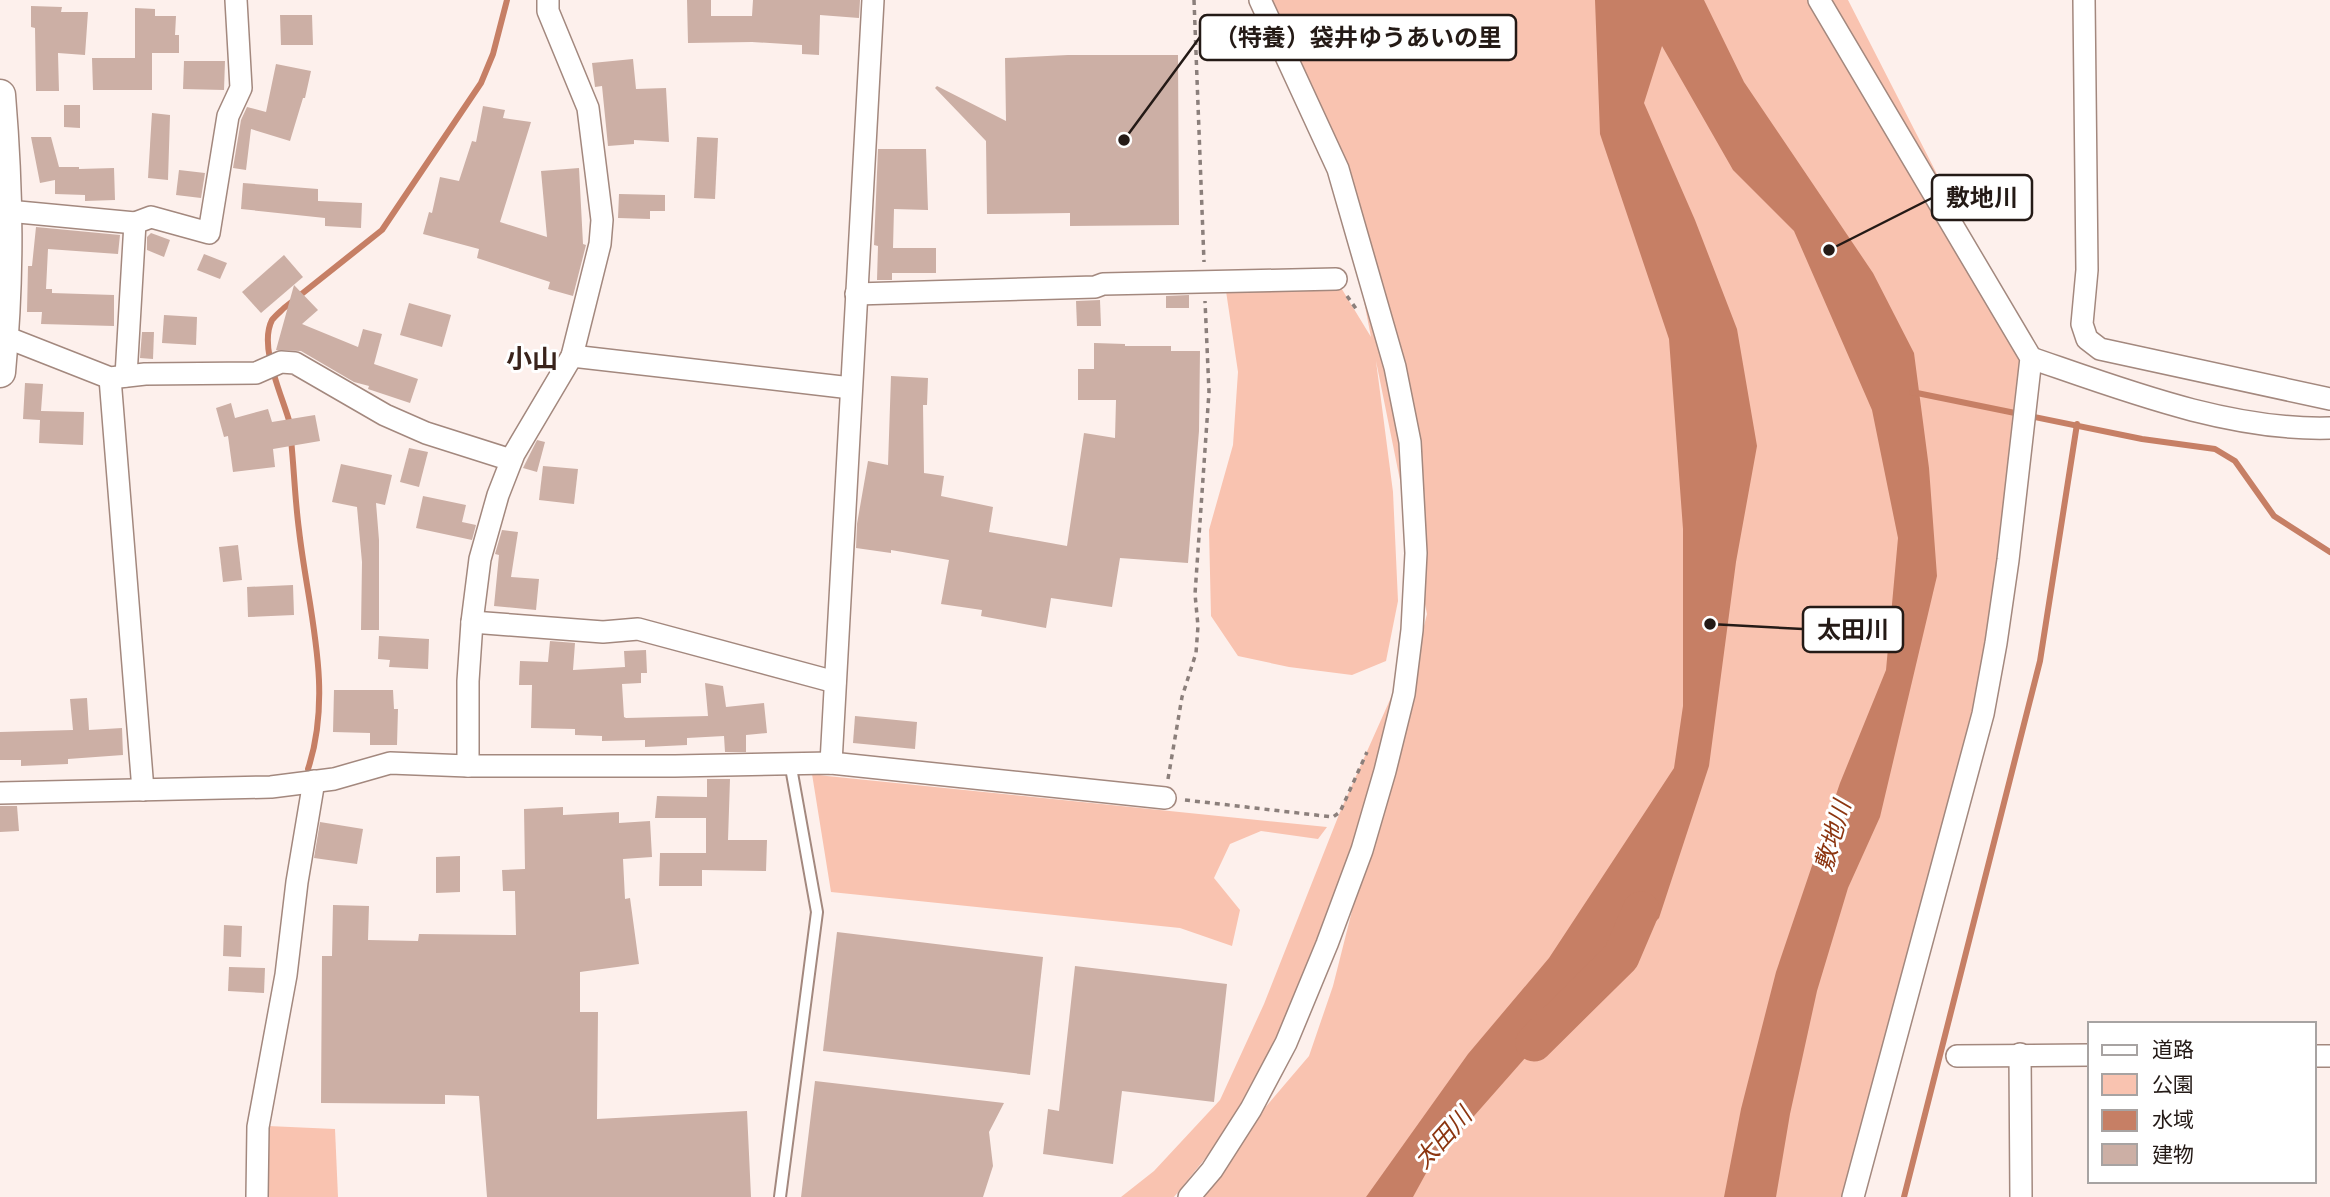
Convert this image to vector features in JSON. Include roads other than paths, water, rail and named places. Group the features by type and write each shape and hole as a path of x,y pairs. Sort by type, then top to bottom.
{"street":[{"path":"5,206 135,223 151,217 209,233 229,116 241,88 236,0"},
{"path":"468,765 468,681 480,559 498,495 512,460 572,356 600,244 602,220 588,108 548,11 548,0"},
{"path":"831,763 873,0"},
{"path":"1189,1197 1212,1170 1251,1109 1286,1042 1327,944 1362,850 1385,771 1404,694 1412,630 1416,553 1410,442 1395,367 1338,169 1260,0"},
{"path":"1819,0 2031,358 2008,559 1983,714 1853,1197"},
{"path":"2084,0 2087,270 2082,324 2087,339 2101,349 2330,399"},
{"path":"0,95 7,289 0,372"},
{"path":"135,223 118,377 143,790"},
{"path":"856,294 1336,279"},
{"path":"2,334 118,377 256,373 281,362 295,363 385,415 426,433 512,460"},
{"path":"572,356 851,388"},
{"path":"2031,358 2141,394 2232,418 2305,429 2330,428"},
{"path":"472,622 603,632 638,629 835,682"},
{"path":"0,793 271,787 334,779 390,763 675,766 790,762 831,763 1165,798"},
{"path":"257,1197 260,1117 286,975 297,882 314,781"},
{"path":"2020,1054 2021,1197"},
{"path":"1957,1056 2088,1055"}],"lane":[{"path":"780,1197 817,912 790,762"}],"water":[{"path":"1595,0 1704,0 1744,82 1873,273 1914,353 1929,468 1937,576 1880,817 1848,888 1817,991 1790,1114 1776,1197 1724,1197 1741,1109 1776,972 1840,783 1886,670 1898,538 1872,410 1794,231 1733,170 1662,46 1644,103 1695,220 1737,329 1757,446 1736,562 1709,766 1659,918 1569,1008 1430,1166 1413,1197 1366,1197 1468,1054 1549,958 1674,768 1683,706 1683,529 1669,339 1600,134"}],"waterway":[{"path":"290,424 270,358 268,331 272,320 382,230 481,83 493,54 507,0"},
{"path":"1912,392 2142,439 2215,449 2235,461 2274,516 2330,552"},
{"path":"1904,1197 2040,661 2077,424"},
{"path":"291,439 298,519 319,680 319,710 308,769"},
{"name":"太田川","path":"1534,1043 1621,957 1641,910"}],"place":[{"name":"（特養）袋井ゆうあいの里","path":"1124,140"},
{"name":"敷地川","path":"1829,250"},
{"name":"太田川","path":"1710,624"}],"district":[{"name":"小山","path":"532,359"}]}
